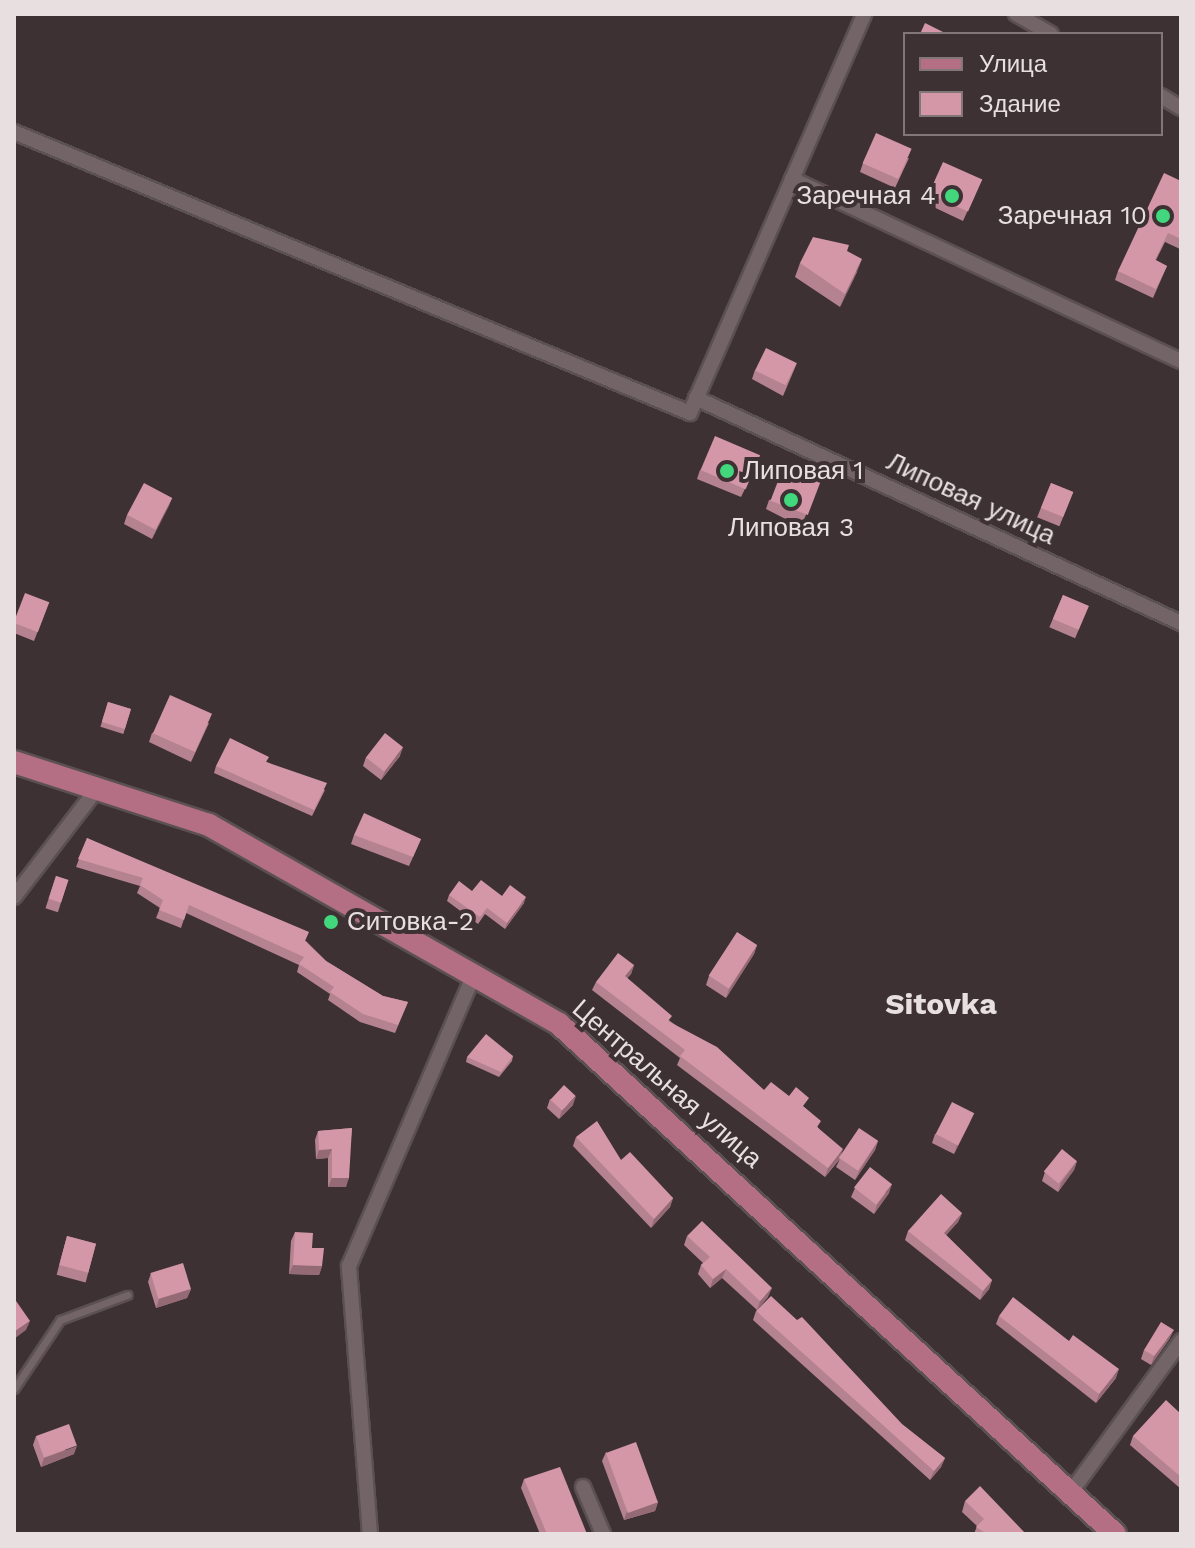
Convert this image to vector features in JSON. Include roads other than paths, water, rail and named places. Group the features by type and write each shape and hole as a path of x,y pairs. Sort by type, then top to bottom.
{"main road":[{"name":"Центральная улица","path":"14,762 209,825 559,1024 1115,1534"}],"street":[{"path":"14,132 690,413 864,14"},
{"path":"1016,14 1048,32"},
{"path":"1163,97 1181,108"},
{"path":"792,179 1181,361"},
{"name":"Липовая улица","path":"696,398 1181,623"},
{"path":"14,897 97,789"},
{"path":"370,1534 349,1266 474,975"},
{"path":"1071,1492 1181,1341"},
{"path":"583,1487 603,1534"}],"lane":[{"path":"14,1389 60,1320 127,1295"}],"place":[{"name":"Заречная 4","path":"952,196"},
{"name":"Заречная 10","path":"1163,216"},
{"name":"Липовая 1","path":"727,471"},
{"name":"Липовая 3","path":"791,500"},
{"name":"Ситовка-2","path":"331,922"}],"district":[{"name":"Sitovka","path":"941,1004"}]}
